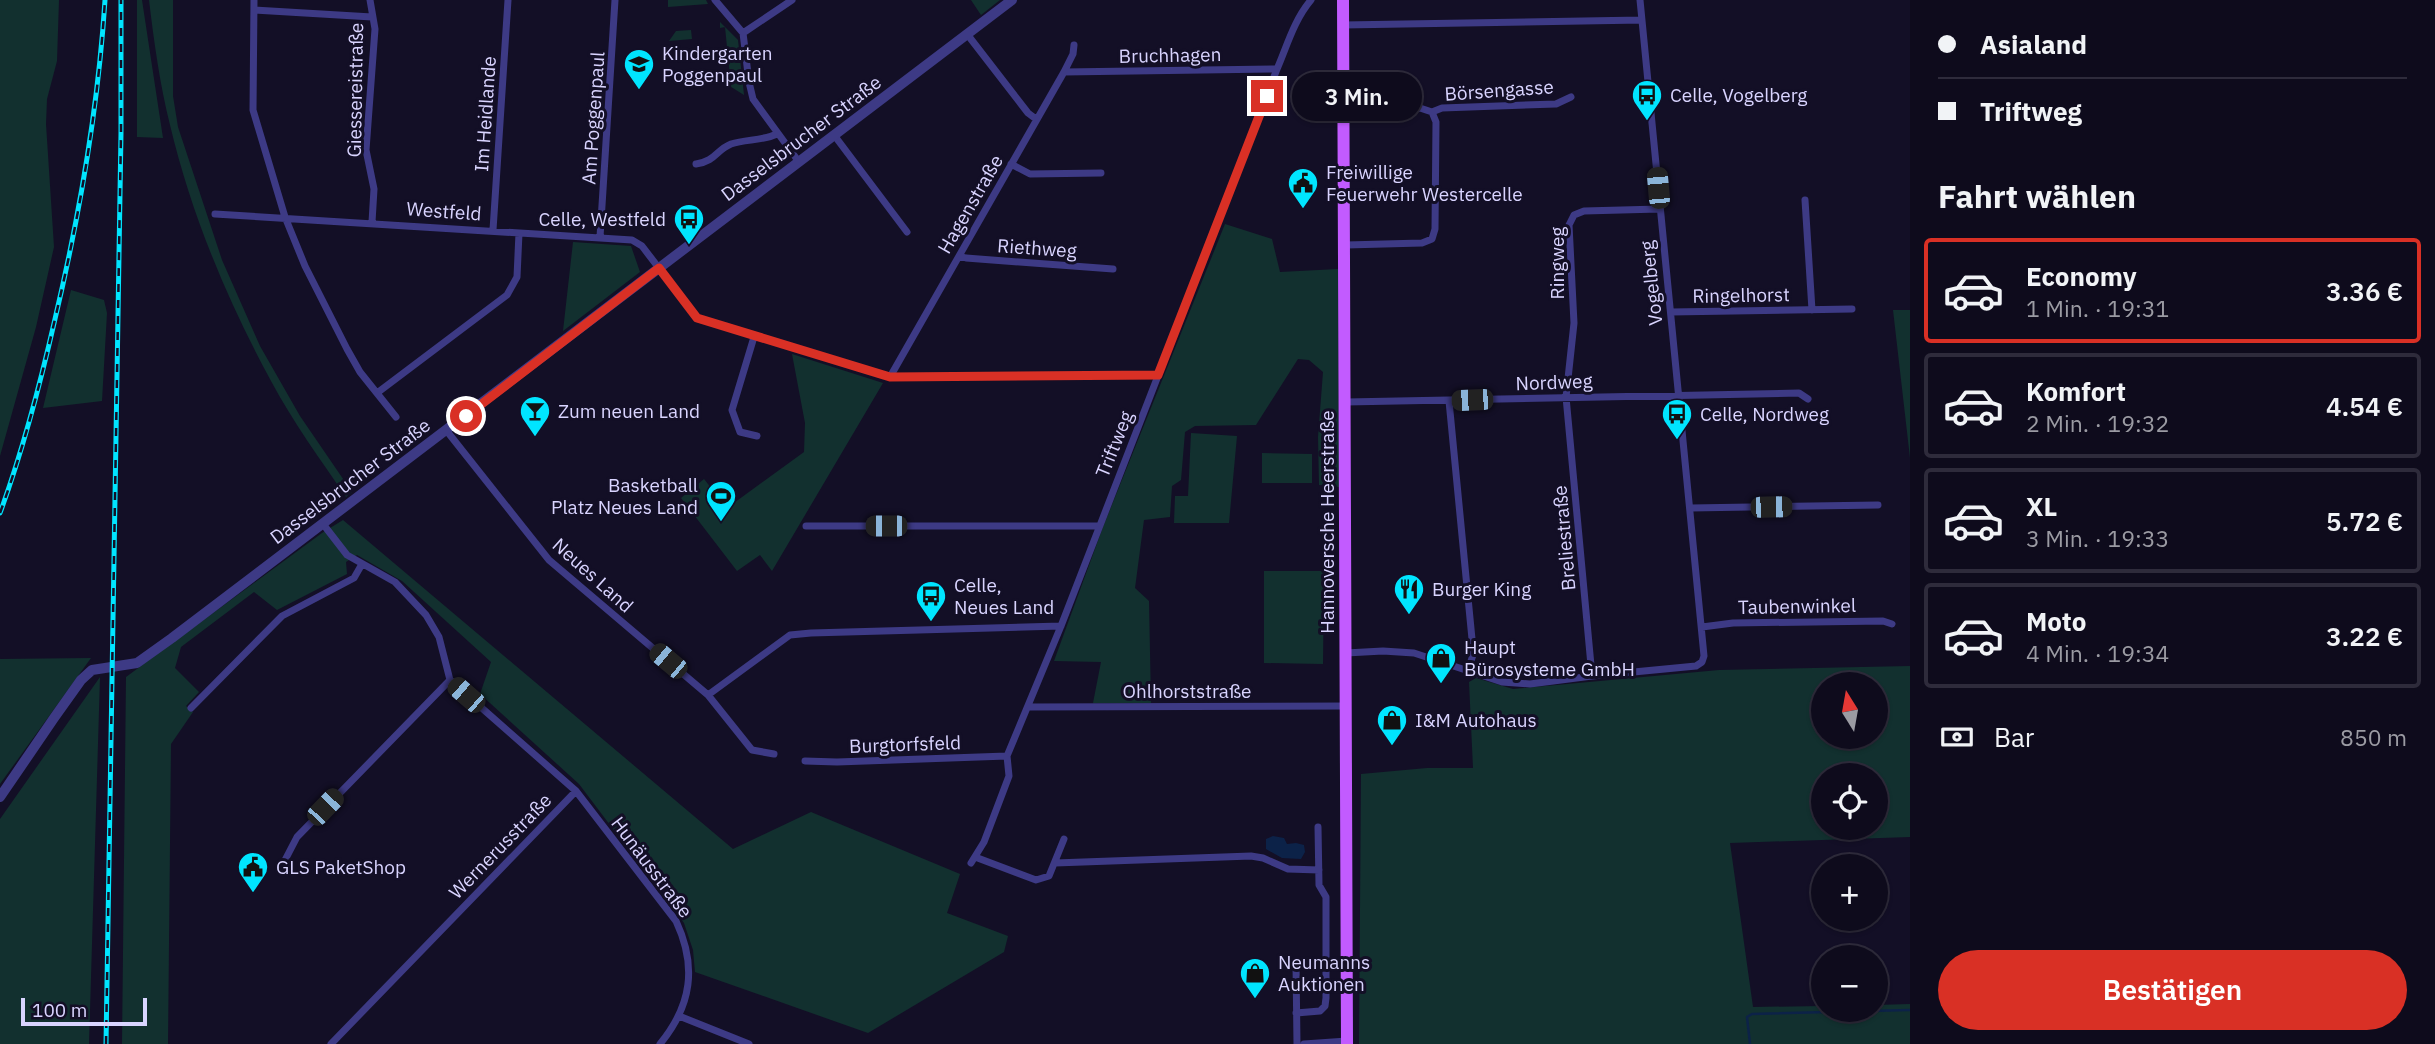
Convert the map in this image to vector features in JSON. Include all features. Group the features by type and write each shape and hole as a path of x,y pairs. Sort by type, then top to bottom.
{"main road":[{"name":"Hannoversche Heerstraße","path":"1343,0 1347,1043"}],"street":[{"path":"254,0 253,110 285,217 305,266 347,349 396,416"},
{"name":"Giessereistraße","path":"370,0 375,29 366,150 374,189 372,222"},
{"name":"Im Heidlande","path":"493,230 508,0"},
{"name":"Am Poggenpaul","path":"600,237 615,0"},
{"path":"715,0 743,33 753,99 799,162"},
{"path":"743,33 792,0"},
{"name":"Dasselsbrucher Straße","path":"0,797 54,718 92,670 137,663 1012,0"},
{"name":"Triftweg","path":"1055,863 1049,876 1036,880 973,860 984,842 1009,776 1007,756 1061,626 1277,69 1294,27 1311,0"},
{"name":"Vogelberg","path":"1592,676 1696,666 1702,662 1704,656 1640,0"},
{"path":"254,10 372,17"},
{"path":"1343,25 1642,20"},
{"path":"967,34 1028,113 1036,119"},
{"name":"Hagenstraße","path":"890,377 1064,72 1073,54 1074,45"},
{"name":"Bruchhagen","path":"1064,72 1277,69"},
{"name":"Börsengasse","path":"1345,110 1420,108 1432,112 1441,108 1556,104 1571,97"},
{"path":"1346,244 1422,243 1432,239 1436,229 1436,122 1432,112"},
{"path":"696,164 709,162 729,144 767,139 777,134"},
{"path":"834,135 907,232"},
{"path":"1011,164 1030,174 1101,173"},
{"name":"Ringelhorst","path":"1805,200 1812,310"},
{"name":"Ringweg","path":"1566,397 1574,323 1569,225 1574,215 1584,211 1660,209"},
{"name":"Westfeld","path":"215,214 632,240 642,246 697,318 890,377 1158,375"},
{"path":"377,393 507,295 514,287 517,277 519,233"},
{"name":"Riethweg","path":"959,256 1113,269"},
{"name":"Ringelhorst","path":"1671,312 1852,309"},
{"path":"754,337 732,410 740,432 757,436"},
{"path":"1678,395 1799,393 1808,399"},
{"name":"Nordweg","path":"1346,402 1678,395"},
{"name":"Breliestraße","path":"1566,397 1592,676"},
{"path":"1449,401 1472,639 1473,655 1468,670"},
{"name":"Neues Land","path":"446,430 549,561 708,695 752,750 774,754"},
{"path":"1691,508 1878,505"},
{"path":"284,862 297,837 450,680 439,637 430,619 395,582 347,555 323,524"},
{"path":"806,526 1098,526"},
{"path":"191,708 282,615 354,578 362,564"},
{"name":"Taubenwinkel","path":"1702,627 1733,623 1883,621 1892,624"},
{"path":"708,695 790,635 1061,626"},
{"path":"1346,653 1414,653 1502,682 1530,684 1592,676"},
{"name":"Wernerusstraße","path":"331,1044 576,790 450,680"},
{"name":"Ohlhorststraße","path":"1028,707 1346,706"},
{"name":"Burgtorfsfeld","path":"805,761 1007,756"},
{"name":"Hunäusstraße","path":"576,790 676,921 684,938 689,964 688,990 679,1016 660,1044"},
{"path":"1296,1013 1320,1011 1325,1006 1326,898 1319,885 1318,827"},
{"path":"1064,839 1055,863 1251,856 1288,869 1319,870"},
{"path":"1296,964 1297,1044"},
{"path":"679,1016 749,1044"},
{"path":"1304,1044 1347,1043"}],"green space":[{"path":"0,0 59,0 57,61 47,99 46,124 54,247 36,327 0,456"},
{"path":"137,0 142,0 163,138 137,137"},
{"path":"149,0 173,0 173,96 178,127 222,260 260,346 300,416 352,492 346,497 271,381 212,257 170,125"},
{"path":"668,0 706,0 708,4 668,7"},
{"path":"971,0 1000,0 981,15"},
{"path":"725,27 738,40 744,95 728,85 733,83"},
{"path":"691,30 692,39 669,41 676,31"},
{"path":"1225,224 1272,239 1280,272 1338,269 1339,487 1319,485 1318,437 1323,372 1309,360 1298,359 1256,425 1195,426 1185,432 1181,480 1172,486 1170,517 1144,520 1135,588 1149,601 1151,703 1093,703 1101,662 1054,661 1103,527"},
{"path":"573,242 631,246 640,272 563,331"},
{"path":"71,290 104,300 107,313 102,401 43,408"},
{"path":"1893,310 1910,310 1910,458"},
{"path":"792,354 883,383 772,571 760,555 737,571 681,498 704,479 727,508 804,452 805,423"},
{"path":"1191,433 1237,436 1229,523 1174,523 1175,496 1188,496"},
{"path":"1262,453 1312,454 1312,483 1262,483"},
{"path":"343,520 733,849 811,812 960,874 947,913 1008,936 1004,952 868,1033 695,972 693,950 684,923 579,784 480,694 491,662 402,581 357,555 346,562 347,574 277,610 254,592 181,647 175,668 199,692 186,706 193,712 171,744 168,1044 122,1044 126,677"},
{"path":"1264,571 1324,571 1323,664 1264,663"},
{"path":"91,658 0,784 0,659"},
{"path":"1910,666 1910,837 1888,838 1888,763 1811,763 1811,840 1820,840 1730,843 1753,1007 1811,1006 1811,1022 1888,1022 1888,1005 1910,1004 1910,1044 1359,1044 1361,774 1427,768 1473,768 1469,682 1476,678 1513,689 1719,670"},
{"path":"100,677 89,1044 0,1044 0,819"}],"water":[{"path":"1273,836 1284,838 1287,844 1304,845 1305,852 1301,859 1282,858 1266,849 1266,839"}],"waterway":[{"path":"1750,1044 1747,1017 1752,1014 1910,1010"}],"railway":[{"path":"0,513 37,393 72,240 93,121 105,0"},
{"path":"106,1044 121,0"}],"place":[{"name":"Kindergarten Poggenpaul","path":"639,91"},
{"name":"Celle, Vogelberg","path":"1647,122"},
{"name":"Freiwillige Feuerwehr Westercelle","path":"1303,210"},
{"name":"Celle, Westfeld","path":"689,246"},
{"name":"Zum neuen Land","path":"535,438"},
{"name":"Celle, Nordweg","path":"1677,441"},
{"name":"Basketball Platz Neues Land","path":"721,523"},
{"name":"Burger King","path":"1409,616"},
{"name":"Celle, Neues Land","path":"931,623"},
{"name":"Haupt Bürosysteme GmbH","path":"1441,685"},
{"name":"I&M Autohaus","path":"1392,747"},
{"name":"GLS PaketShop","path":"253,894"},
{"name":"Neumanns Auktionen","path":"1255,1000"}],"route":[{"path":"466,416 659,268 697,318 890,377 1158,375 1267,96"}]}
